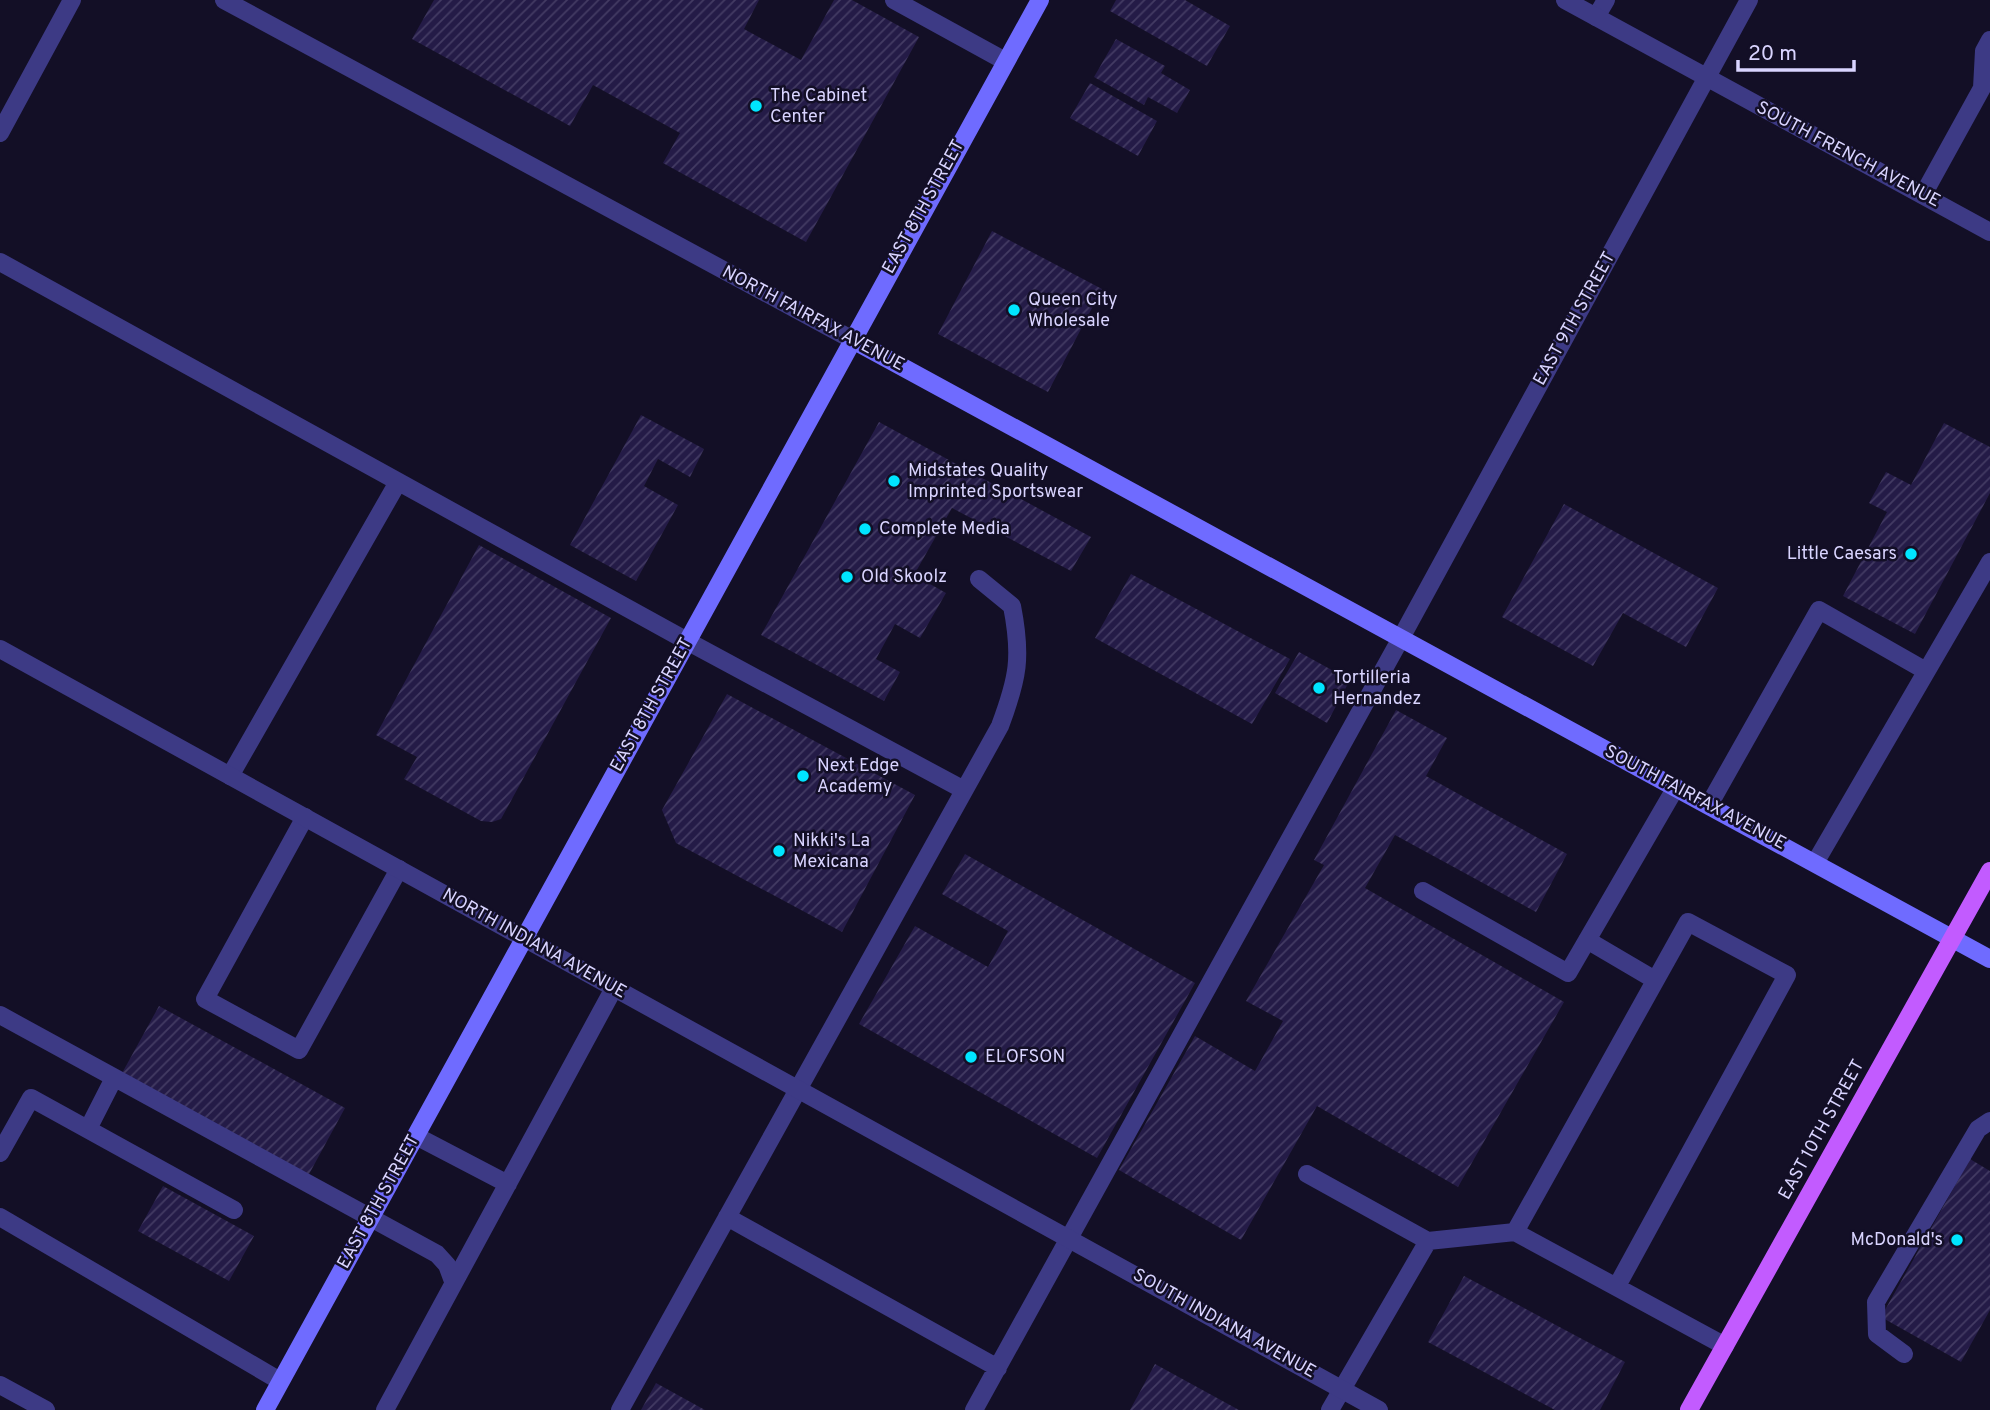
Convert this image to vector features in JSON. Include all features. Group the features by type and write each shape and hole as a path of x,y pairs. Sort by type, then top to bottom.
{"main road":[{"name":"EAST 8TH STREET","path":"265,1410 1040,0"},
{"name":"NORTH FAIRFAX AVENUE","path":"851,340 1401,638"},
{"name":"SOUTH FAIRFAX AVENUE","path":"1401,638 1990,959"},
{"name":"EAST 10TH STREET","path":"1689,1410 1990,871"}],"street":[{"path":"0,133 72,0"},
{"name":"NORTH FAIRFAX AVENUE","path":"224,0 851,340"},
{"path":"894,0 1005,61"},
{"name":"SOUTH FRENCH AVENUE","path":"1565,0 1705,79 1990,232"},
{"path":"1596,17 1605,0"},
{"name":"EAST 9TH STREET","path":"974,1410 1401,638 1749,0"},
{"path":"1923,195 1982,88 1984,51 1990,40"},
{"path":"0,262 687,641 964,790"},
{"path":"230,776 397,482"},
{"path":"1815,863 1990,562"},
{"path":"620,1410 1000,726 1015,685 1019,643 1012,606 979,579"},
{"path":"1709,805 1819,610 1926,671"},
{"name":"NORTH INDIANA AVENUE","path":"0,649 1069,1238"},
{"path":"1423,891 1568,973 1676,788"},
{"path":"305,817 205,999 299,1050 399,869"},
{"path":"1515,1233 1688,922 1787,975 1617,1286"},
{"path":"1587,940 1655,980"},
{"path":"385,1410 614,988"},
{"path":"0,1015 437,1254 447,1265 453,1281"},
{"path":"89,1127 114,1078"},
{"path":"0,1153 31,1098 89,1127 234,1210"},
{"path":"1904,1354 1877,1334 1876,1302 1978,1129 1990,1121"},
{"path":"416,1136 508,1184"},
{"path":"1307,1174 1428,1241 1515,1233 1725,1346"},
{"path":"0,1217 280,1381"},
{"path":"727,1217 998,1368"},
{"name":"SOUTH INDIANA AVENUE","path":"1069,1238 1380,1410"},
{"path":"1330,1410 1428,1241"},
{"path":"0,1385 46,1410"}],"building":[{"name":"The Cabinet Center","path":"434,0 759,0 744,29 801,60 834,0 852,0 919,37 806,242 663,163 680,133 593,85 570,126 412,39"},
{"path":"1116,0 1185,0 1230,26 1207,66 1110,11"},
{"path":"1116,39 1165,66 1161,73 1190,90 1177,113 1148,97 1144,105 1094,77"},
{"path":"1090,83 1157,121 1138,156 1070,118"},
{"path":"992,231 1102,289 1048,392 938,334"},
{"path":"641,415 704,449 690,477 658,459 644,486 678,505 636,581 570,545"},
{"path":"879,422 1091,537 1071,571 952,508 914,575 946,593 920,638 895,624 876,659 900,672 884,701 761,635"},
{"name":"Little Caesars","path":"1944,423 1990,447 1990,493 1915,634 1843,596 1887,512 1869,503 1886,472 1911,485"},
{"path":"1564,504 1718,588 1686,647 1623,613 1593,666 1502,617"},
{"path":"479,545 611,618 501,819 492,822 481,821 404,779 417,757 376,735"},
{"path":"1131,574 1290,659 1252,724 1095,638"},
{"path":"1299,652 1350,680 1327,723 1275,693"},
{"path":"727,694 915,795 842,932 676,843 662,810"},
{"path":"1396,710 1447,738 1426,776 1567,854 1536,912 1395,835 1365,888 1564,1002 1458,1187 1317,1106 1241,1240 1119,1170 1195,1036 1255,1071 1283,1021 1246,1001 1324,865 1314,860"},
{"path":"965,854 1195,983 1097,1158 859,1024 915,926 988,967 1008,931 942,894"},
{"path":"159,1006 345,1108 308,1176 121,1075"},
{"name":"McDonald's","path":"1970,1159 1990,1171 1990,1310 1961,1362 1881,1317"},
{"path":"163,1186 254,1236 229,1281 138,1231"},
{"path":"1464,1276 1625,1362 1600,1410 1555,1410 1428,1342"},
{"path":"1155,1364 1239,1410 1130,1410"},
{"path":"656,1383 705,1410 641,1410"}],"place":[{"name":"The Cabinet Center","path":"756,106"},
{"name":"Queen City Wholesale","path":"1014,310"},
{"name":"Midstates Quality Imprinted Sportswear","path":"894,481"},
{"name":"Complete Media","path":"865,529"},
{"name":"Little Caesars","path":"1911,554"},
{"name":"Old Skoolz","path":"847,577"},
{"name":"Tortilleria Hernandez","path":"1319,688"},
{"name":"Next Edge Academy","path":"803,776"},
{"name":"Nikki's La Mexicana","path":"779,851"},
{"name":"ELOFSON","path":"971,1057"},
{"name":"McDonald's","path":"1957,1240"}]}
